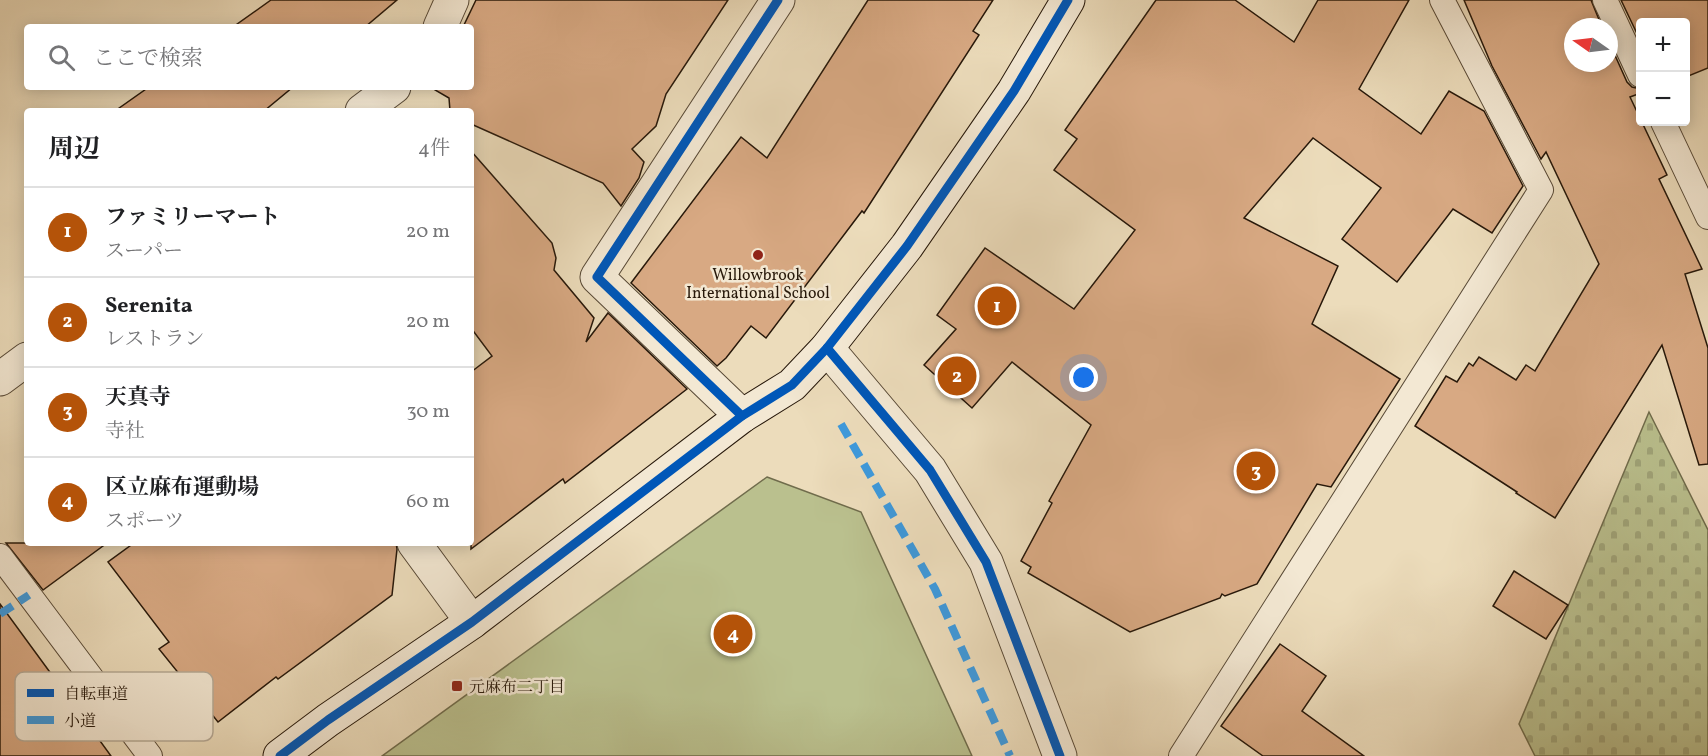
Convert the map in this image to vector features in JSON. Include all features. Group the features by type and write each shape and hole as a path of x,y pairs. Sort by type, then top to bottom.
{"street":[{"path":"441,24 452,0"},
{"path":"742,416 597,277 778,0"},
{"path":"280,756 328,720 472,622 742,416 792,385 827,348 907,246 1014,91 1068,0"},
{"path":"366,108 390,90"},
{"path":"827,348 930,470 986,562 1060,756"},
{"path":"0,379 24,361"},
{"path":"416,546 472,622"}],"lane":[{"path":"1181,756 1541,190 1442,0"},
{"path":"1605,0 1640,72"},
{"path":"1665,126 1708,217"},
{"path":"0,556 87,672"},
{"path":"139,741 150,756"}],"green space":[{"path":"1649,412 1708,530 1708,756 1535,756 1519,724"},
{"path":"767,477 861,512 972,756 382,756"}],"building":[{"path":"271,0 397,0 369,24 237,24"},
{"path":"476,0 728,0 666,94 656,126 632,149 644,162 639,178 621,206 603,183 474,125 474,108 450,108 449,98 435,90 474,90 474,24 464,24"},
{"path":"868,0 993,0 973,31 979,35 864,213 862,211 766,338 751,326 717,366 631,283 741,137 767,158"},
{"path":"1156,0 1235,0 1294,42 1318,0 1409,0 1359,89 1421,134 1449,91 1484,111 1523,186 1492,233 1453,209 1397,282 1342,239 1381,188 1313,138 1244,218 1338,266 1312,324 1400,379 1331,487 1317,484 1257,584 1225,596 1222,594 1220,598 1130,632 1028,573 1031,567 1021,561 1052,503 1049,501 1091,425 1012,362 972,408 924,365 956,329 937,315 985,248 1074,309 1135,230 1054,170 1077,139 1065,130"},
{"path":"1464,0 1591,0 1598,18 1564,18 1564,72 1618,72 1618,62 1627,82 1636,88 1636,95 1630,97 1636,110 1636,126 1644,126 1667,175 1659,179 1702,269 1685,274 1708,348 1708,464 1699,465 1662,345 1555,518 1415,426 1446,376 1457,382 1469,363 1473,366 1479,357 1516,380 1526,365 1535,371 1599,264 1546,152 1541,159 1492,66"},
{"path":"1621,0 1708,0 1708,68 1690,75 1690,18 1636,18 1636,32"},
{"path":"145,90 289,90 268,108 119,108"},
{"path":"474,154 552,243 556,258 554,270 594,318 586,342 608,313 687,389 565,483 563,479 471,549 471,546 474,546 474,370 492,356 474,332"},
{"path":"6,543 24,543 24,546 103,546 43,590"},
{"path":"130,546 396,546 397,549 392,595 278,679 276,677 218,722 213,716 213,672 178,672 159,649 169,642 108,562"},
{"path":"1514,571 1568,605 1546,639 1493,606"},
{"path":"0,604 50,672 15,672 15,741 100,741 111,756 0,756"},
{"path":"1280,644 1326,676 1302,711 1364,756 1263,756 1221,726"}],"marked path":[{"path":"841,424 935,589 1010,756"},
{"path":"0,614 29,595"}],"cycle path":[{"path":"742,416 597,277 778,0"},
{"path":"280,756 328,720 472,622 742,416 792,385 827,348 907,246 1014,91 1068,0"},
{"path":"827,348 930,470 986,562 1060,756"}],"place":[{"name":"Willowbrook International School","path":"758,255"},
{"name":"ファミリーマート","path":"997,306"},
{"name":"Serenita","path":"957,376"},
{"name":"天真寺","path":"1256,471"},
{"name":"区立麻布運動場","path":"733,634"},
{"name":"元麻布二丁目","path":"457,686"}]}
